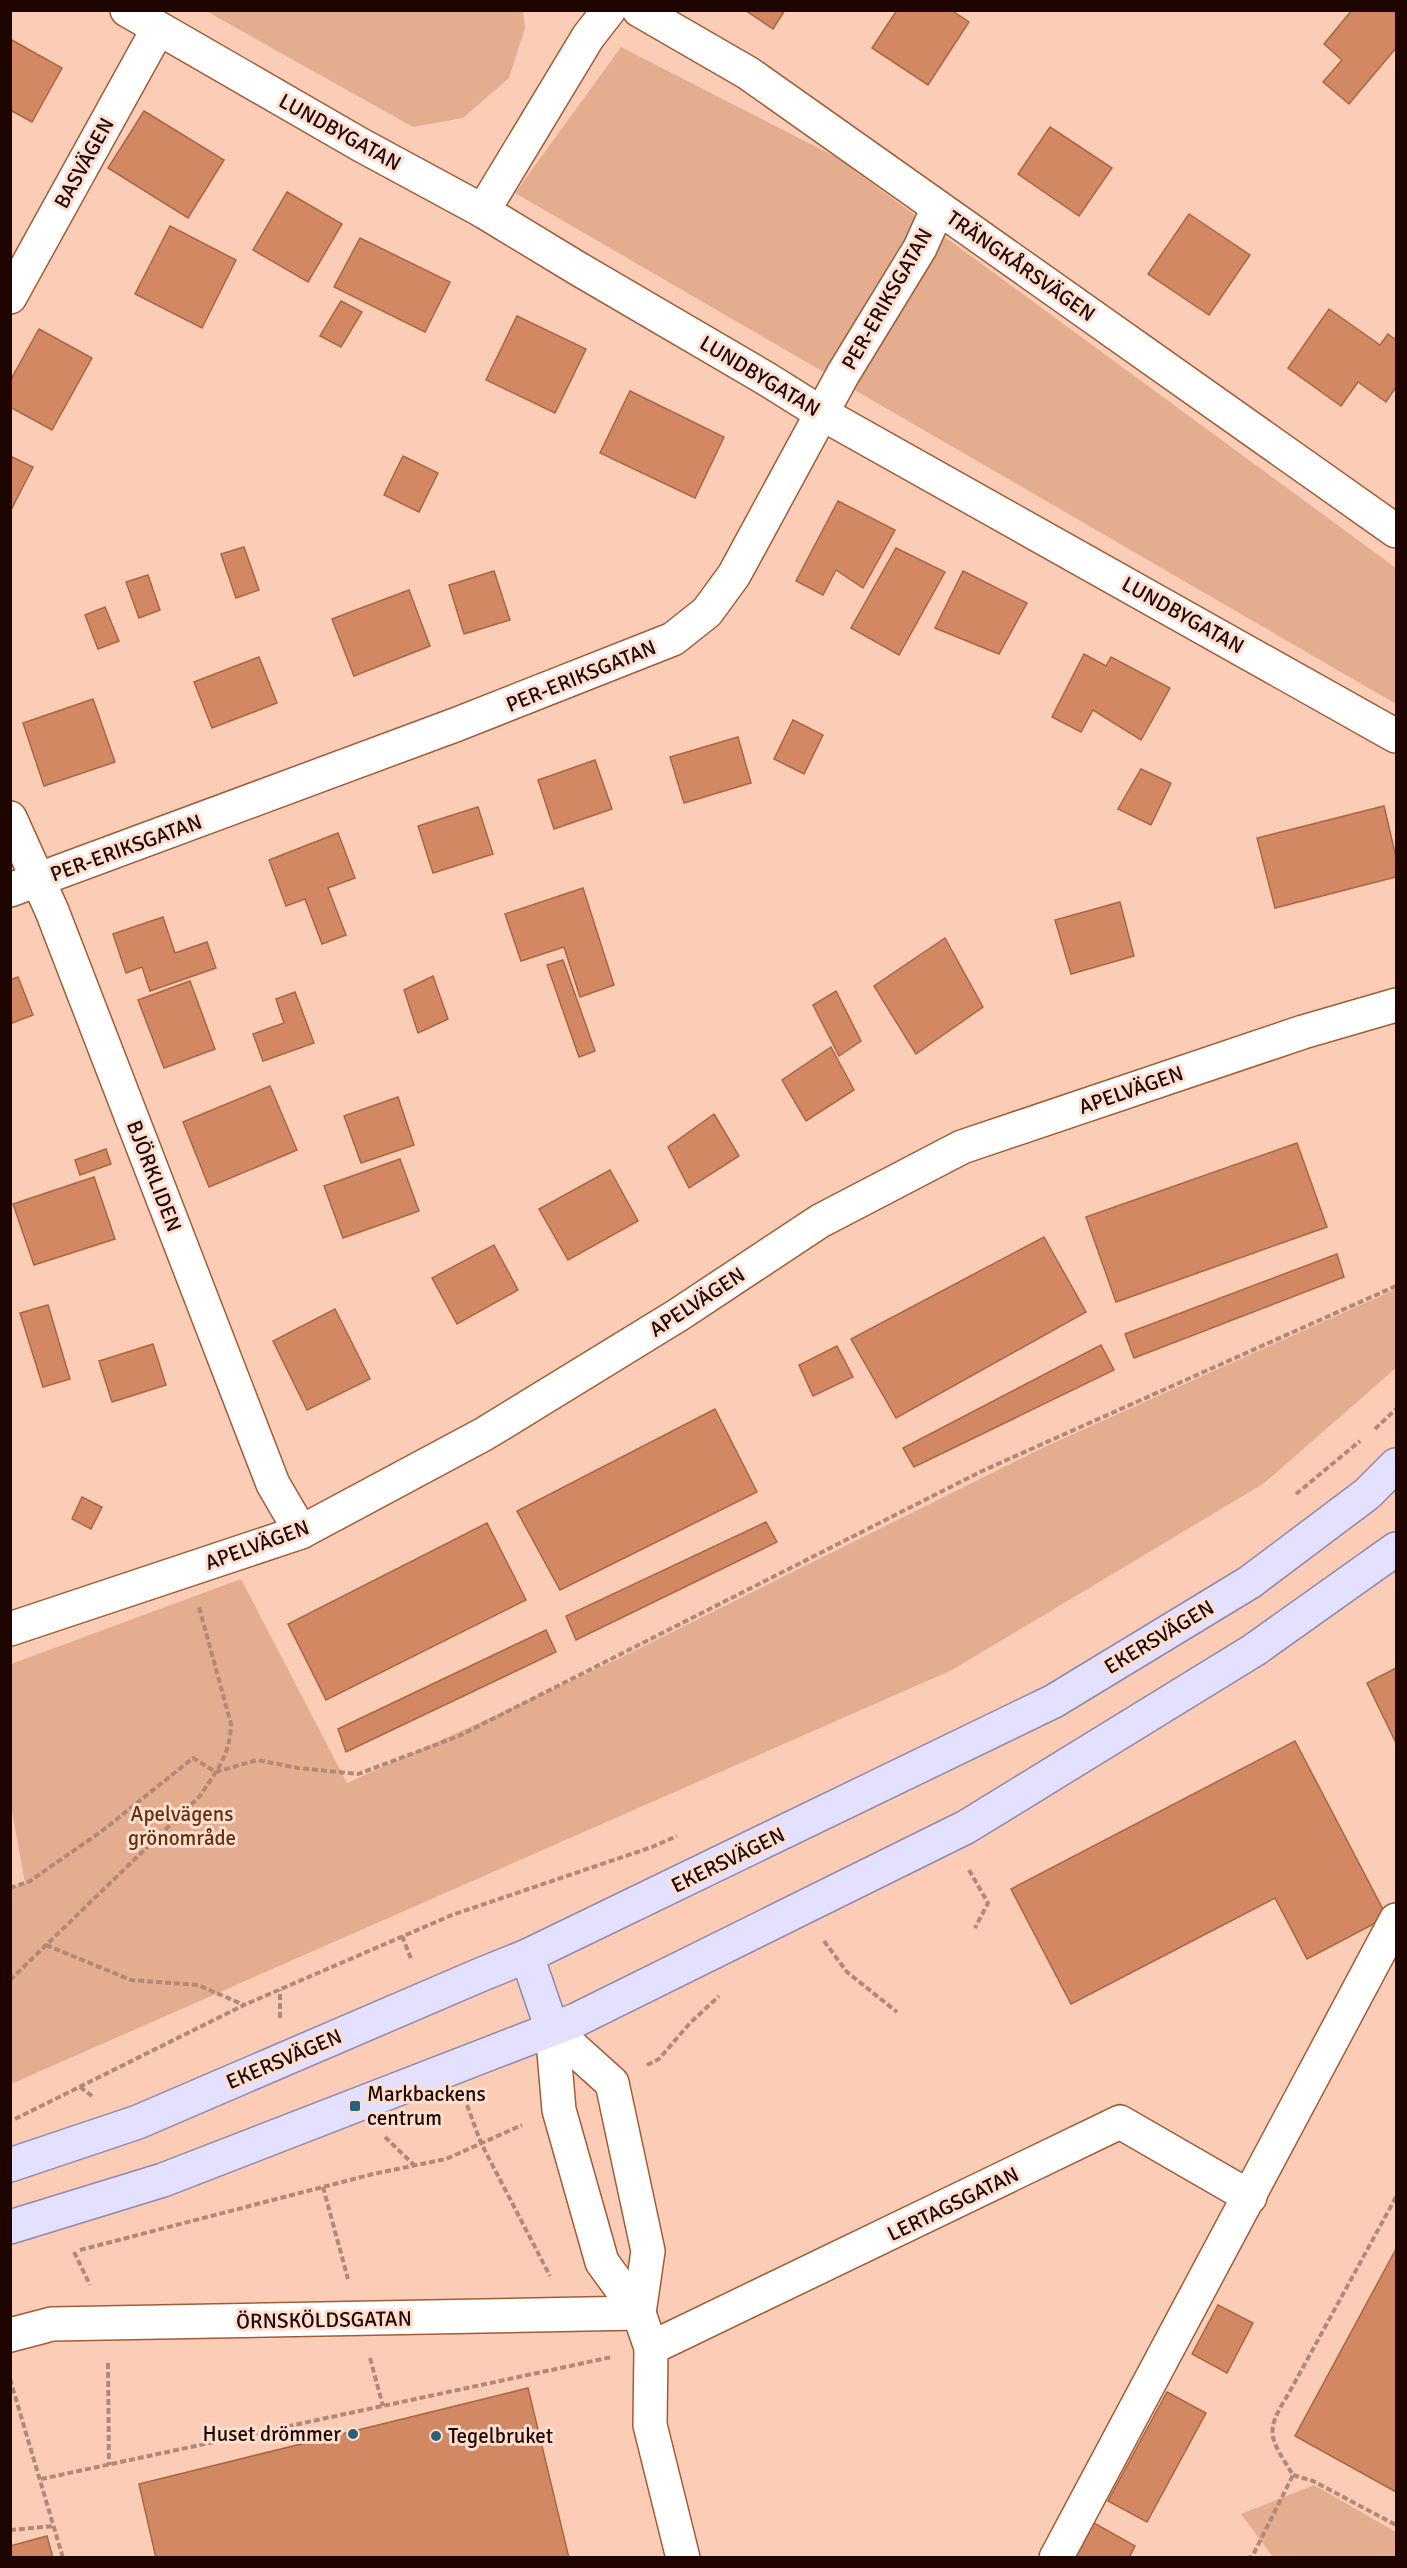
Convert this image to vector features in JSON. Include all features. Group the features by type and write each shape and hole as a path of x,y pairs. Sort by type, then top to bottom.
{"main road":[{"name":"EKERSVÄGEN","path":"10,2165 138,2122 480,1974 527,1956 608,1919 1054,1701 1250,1582 1367,1494 1396,1465"},
{"path":"17,2225 163,2180 576,2020 966,1827 1254,1650 1396,1549"},
{"path":"527,1956 552,2029"}],"street":[{"name":"LUNDBYGATAN","path":"126,10 361,145 483,211 822,413 1396,736"},
{"path":"483,211 588,37 609,10"},
{"name":"TRÄNGKÅRSVÄGEN","path":"639,10 748,73 1396,531"},
{"name":"BASVÄGEN","path":"10,297 158,29"},
{"name":"PER-ERIKSGATAN","path":"23,885 444,729 594,672 673,639 707,612 734,574 822,413 920,248 938,208"},
{"name":"BJÖRKLIDEN","path":"10,818 23,885 52,911 273,1484 301,1532"},
{"name":"APELVÄGEN","path":"10,1629 301,1532 484,1434 678,1315 820,1221 962,1147 1303,1032 1396,1005"},
{"path":"1056,2558 1396,1920"},
{"path":"552,2029 559,2110 602,2262 639,2313 651,2348 650,2424 683,2558"},
{"path":"552,2029 612,2083 648,2251 639,2313"},
{"name":"LERTAGSGATAN","path":"651,2348 1120,2122 1250,2197"},
{"name":"ÖRNSKÖLDSGATAN","path":"10,2335 52,2324 639,2313"}],"path":[{"path":"10,1888 30,1881 102,1831 193,1758 216,1772 257,1761 358,1774 459,1736 982,1471 1396,1286"},
{"path":"1288,1501 1396,1409"},
{"path":"10,1980 200,1796 216,1772 230,1744 231,1724 189,1569"},
{"path":"10,2121 244,2005 452,1915 652,1847 684,1833"},
{"path":"967,1867 988,1903 975,1928"},
{"path":"824,1941 848,1972 897,2012"},
{"path":"46,1945 131,1980 198,1985 244,2005"},
{"path":"280,1989 280,2019"},
{"path":"80,2087 95,2098"},
{"path":"98,2246 373,2174 446,2159 528,2123"},
{"path":"384,2135 414,2165"},
{"path":"481,2143 594,2361"},
{"path":"1396,2197 1290,2392 1274,2417 1273,2442 1293,2475 1313,2481 1396,2525"},
{"path":"41,2479 651,2348"},
{"path":"10,2379 63,2558"},
{"path":"1247,2558 1252,2557 1293,2475"},
{"path":"10,2530 54,2526"}],"green space":[{"path":"206,11 523,11 525,28 509,78 463,118 413,127"},
{"path":"621,47 836,157 1396,568 1396,704 515,193"},
{"name":"Apelvägens grönområde","path":"1396,1289 1396,1368 1263,1484 952,1670 11,2084 11,1888 25,1883 11,1806 11,1664 241,1579 347,1783 616,1660 1040,1449"},
{"path":"1314,2485 1396,2532 1396,2557 1273,2557 1241,2514"}],"building":[{"path":"745,10 785,10 773,29"},
{"path":"897,10 951,10 969,22 928,85 872,48"},
{"path":"1352,10 1394,10 1396,13 1396,48 1349,104 1323,82 1342,60 1324,44"},
{"path":"10,39 62,68 32,122 10,110"},
{"path":"144,111 224,160 188,218 108,168"},
{"path":"1050,127 1112,168 1079,216 1018,174"},
{"path":"287,192 342,224 308,282 253,250"},
{"path":"1189,214 1250,255 1209,315 1148,274"},
{"path":"170,226 236,260 202,328 135,294"},
{"path":"360,238 450,282 425,332 334,287"},
{"path":"341,301 362,312 341,347 320,336"},
{"path":"1329,309 1380,345 1388,334 1396,340 1396,387 1386,402 1358,382 1341,406 1288,368"},
{"path":"517,316 586,349 555,413 486,380"},
{"path":"39,329 92,358 52,430 10,407 10,381"},
{"path":"630,391 724,437 695,498 600,453"},
{"path":"10,456 33,467 11,510 10,510"},
{"path":"403,456 438,473 419,512 384,495"},
{"path":"838,501 895,530 863,588 836,570 823,595 796,581"},
{"path":"244,547 259,590 236,598 221,554"},
{"path":"896,548 945,572 899,655 851,628"},
{"path":"494,571 510,620 464,634 449,585"},
{"path":"963,571 1027,603 999,654 935,628"},
{"path":"148,575 160,610 139,618 126,582"},
{"path":"409,590 430,646 354,676 332,619"},
{"path":"105,607 119,641 98,649 85,615"},
{"path":"1084,654 1106,666 1111,657 1170,688 1141,740 1093,710 1081,732 1052,717"},
{"path":"259,657 277,703 212,728 194,682"},
{"path":"93,699 115,762 44,786 23,723"},
{"path":"793,720 823,735 804,774 774,759"},
{"path":"738,737 751,783 684,803 670,757"},
{"path":"595,760 612,809 554,829 538,780"},
{"path":"1141,769 1171,783 1151,825 1118,809"},
{"path":"1384,806 1396,857 1396,877 1275,908 1257,838"},
{"path":"478,807 493,854 433,873 418,826"},
{"path":"338,833 355,878 328,888 346,935 322,944 305,899 286,906 269,860"},
{"path":"583,888 614,985 580,997 564,947 521,961 505,914"},
{"path":"1120,902 1134,956 1071,974 1055,920"},
{"path":"163,917 175,953 207,942 216,968 150,991 142,967 126,973 113,934"},
{"path":"945,938 983,1007 916,1054 874,986"},
{"path":"563,960 595,1051 579,1057 547,965"},
{"path":"433,976 448,1019 418,1033 404,990"},
{"path":"18,977 33,1015 10,1024 10,980"},
{"path":"190,981 215,1049 164,1068 138,1000"},
{"path":"836,991 861,1041 839,1056 813,1005"},
{"path":"295,992 314,1043 263,1061 253,1034 284,1023 276,999"},
{"path":"831,1047 854,1090 806,1121 782,1080"},
{"path":"270,1086 297,1150 209,1187 183,1122"},
{"path":"398,1097 414,1145 361,1163 344,1116"},
{"path":"714,1114 739,1156 689,1188 668,1147"},
{"path":"1297,1143 1327,1227 1116,1302 1086,1217"},
{"path":"106,1149 111,1164 80,1175 75,1160"},
{"path":"400,1159 419,1211 343,1238 324,1186"},
{"path":"610,1170 638,1221 568,1260 539,1209"},
{"path":"94,1177 115,1239 34,1265 13,1204"},
{"path":"1044,1237 1086,1312 896,1418 851,1339"},
{"path":"494,1245 518,1290 457,1324 432,1278"},
{"path":"1337,1254 1344,1277 1134,1358 1125,1334"},
{"path":"48,1305 70,1379 43,1387 20,1313"},
{"path":"335,1309 370,1379 307,1410 273,1341"},
{"path":"153,1344 166,1385 112,1402 99,1361"},
{"path":"1101,1345 1114,1370 914,1467 903,1448"},
{"path":"837,1346 853,1377 813,1396 799,1365"},
{"path":"715,1409 757,1492 560,1590 517,1511"},
{"path":"82,1497 102,1507 91,1529 72,1519"},
{"path":"766,1522 777,1542 576,1640 566,1616"},
{"path":"487,1523 526,1600 326,1700 288,1624"},
{"path":"546,1630 556,1652 346,1752 338,1729"},
{"path":"1396,1668 1396,1743 1367,1683"},
{"path":"1295,1741 1387,1917 1307,1959 1275,1898 1071,2004 1011,1889"},
{"path":"1396,2249 1396,2492 1295,2436"},
{"path":"1218,2305 1253,2323 1227,2373 1192,2354"},
{"name":"Tegelbruket","path":"528,2388 569,2558 156,2558 139,2484"},
{"path":"1167,2392 1206,2413 1147,2522 1108,2501"},
{"path":"1094,2523 1135,2546 1129,2558 1075,2558"},
{"path":"47,2536 53,2558 10,2558 10,2546"}],"place":[{"name":"Markbackens centrum","path":"355,2106"},
{"name":"Huset drömmer","path":"353,2434"},
{"name":"Tegelbruket","path":"436,2436"}]}
